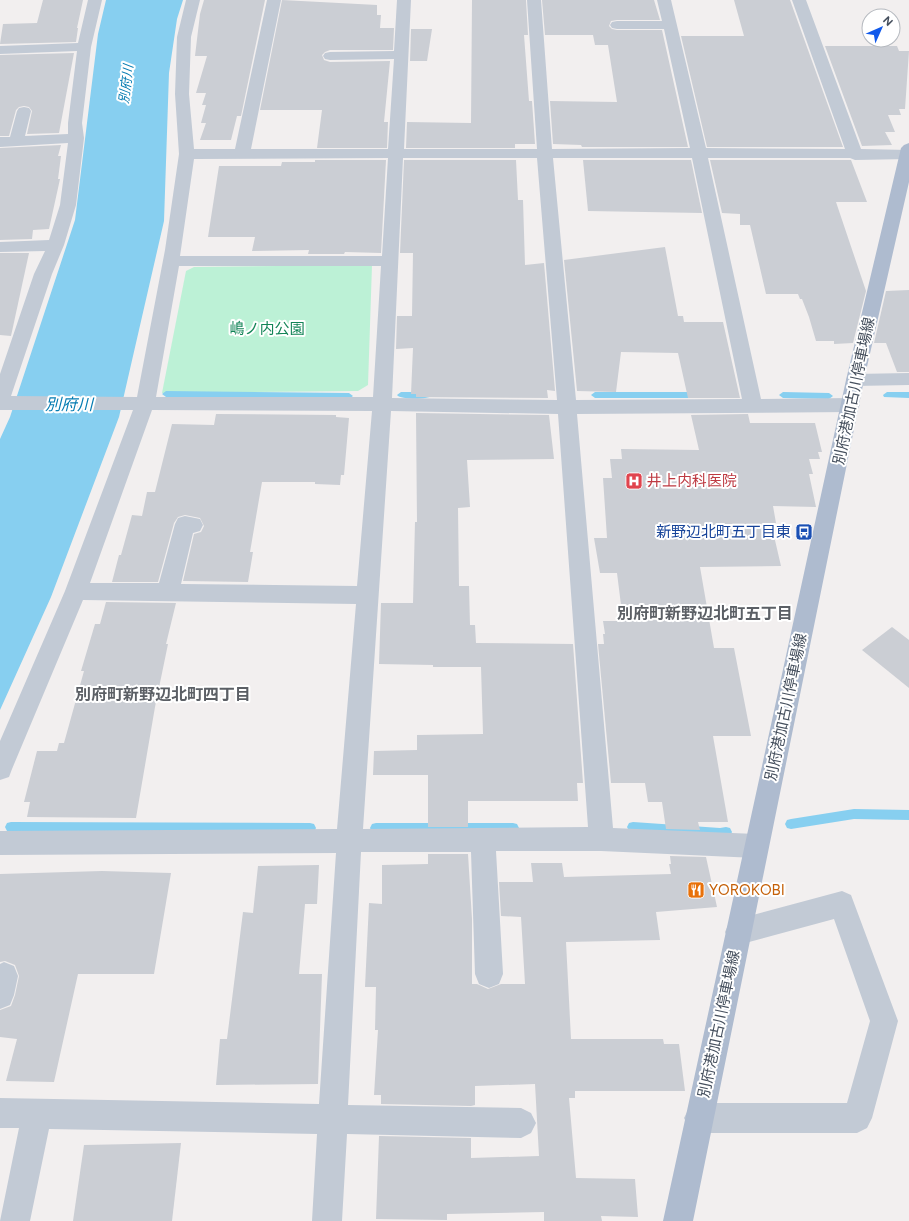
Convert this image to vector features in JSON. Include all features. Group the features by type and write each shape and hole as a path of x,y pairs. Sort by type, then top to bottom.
{"main road":[{"name":"別府港加古川停車場線","path":"678,1221 855,380 908,151"}],"street":[{"path":"95,0 84,47 75,123 76,138 68,205 56,245 43,274 0,402 145,404 382,404 567,407 850,405"},
{"path":"0,769 76,591 145,404 171,261 187,154 182,94 184,37 193,0"},
{"path":"242,154 274,0"},
{"path":"328,1221 349,841 382,404 404,0"},
{"path":"534,0 545,154 567,407 601,839"},
{"path":"664,0 699,152 753,406"},
{"path":"799,0 855,155"},
{"path":"617,25 670,25"},
{"path":"0,50 84,47"},
{"path":"330,56 400,55"},
{"path":"16,142 24,111"},
{"path":"0,142 76,138"},
{"path":"187,154 545,154 699,152 855,155 908,151"},
{"path":"0,247 56,245"},
{"path":"171,261 389,261"},
{"path":"855,380 909,379"},
{"path":"168,592 185,524 193,525"},
{"path":"76,591 367,595"},
{"path":"0,843 601,839 756,846"},
{"path":"483,840 489,974"},
{"path":"699,1118 857,1118 884,1021 842,904 738,932"},
{"path":"0,1113 521,1123"},
{"path":"15,1221 37,1113"}],"green space":[{"name":"嶋ノ内公園","path":"372,265 368,385 358,391 162,393 186,271 194,267"}],"water":[{"name":"別府川","path":"106,0 183,0 177,19 169,73 164,221 119,417 51,597 0,710 0,439 10,417 75,220 98,34"}],"building":[{"path":"43,0 83,0 77,28 76,42 0,44 3,24 37,23"},
{"path":"204,0 265,0 241,116 237,116 231,140 200,140 206,123 201,123 206,105 202,105 206,93 196,93 207,56 195,56 200,14"},
{"path":"282,0 377,5 377,15 381,15 380,28 394,28 393,50 330,50 322,55 324,60 330,62 390,61 384,122 388,122 387,148 317,148 322,110 260,110"},
{"path":"472,0 526,0 528,35 524,35 529,101 532,101 535,144 515,144 515,148 406,148 407,122 471,123"},
{"path":"542,0 654,0 660,20 617,20 611,21 609,26 612,29 617,30 662,30 688,147 582,147 581,145 553,144 550,101 617,102 608,45 595,45 593,35 545,35"},
{"path":"734,0 790,0 843,147 707,147 681,36 744,36"},
{"path":"411,29 432,29 427,61 410,61"},
{"path":"825,46 898,48 899,51 909,51 905,109 899,109 901,115 888,115 895,132 885,132 892,145 862,146"},
{"path":"74,53 59,133 27,134 32,111 29,107 24,106 19,107 16,110 9,136 0,136 0,55"},
{"path":"61,145 58,156 61,156 58,179 60,179 49,229 33,230 32,239 0,240 0,148"},
{"path":"315,160 386,160 381,253 345,252 344,254 308,254 309,250 252,251 255,237 208,237 219,166 281,166 282,162 315,162"},
{"path":"404,160 516,160 518,200 523,200 525,265 544,263 555,391 547,390 548,398 416,397 416,394 411,394 413,348 396,349 397,316 412,316 413,253 400,253"},
{"path":"583,160 691,160 702,213 588,211"},
{"path":"710,160 851,160 867,202 836,202 866,291 853,343 834,344 834,341 816,341 809,317 802,299 800,299 798,294 766,294 750,225 740,225 740,214 722,213"},
{"path":"665,247 678,316 683,316 684,322 723,322 740,398 688,398 678,353 621,352 616,392 577,391 564,260"},
{"path":"0,253 29,253 11,336 0,335"},
{"path":"909,290 909,372 897,372 886,343 874,343 886,291"},
{"path":"416,413 549,415 554,459 467,460 470,507 458,508 459,586 469,586 470,625 475,625 476,643 573,644 583,783 577,783 578,801 468,801 468,827 428,827 428,775 373,775 374,751 417,750 417,735 483,734 481,667 433,667 433,665 379,664 381,603 413,603 415,522 417,522"},
{"path":"216,414 336,415 336,417 349,418 344,475 341,475 340,485 315,484 315,482 262,482 250,552 253,552 248,582 183,581 194,534 201,532 204,526 200,518 185,515 178,517 174,523 158,582 112,582 132,515 142,516 147,492 155,492 172,424 214,425"},
{"path":"748,414 750,423 815,423 822,452 818,452 820,459 809,459 813,474 809,474 816,507 773,506 776,523 771,523 781,566 700,567 714,648 734,648 751,736 713,736 728,822 698,822 700,830 666,829 662,802 648,802 645,783 611,783 598,644 604,644 603,634 605,634 603,621 623,621 617,573 600,573 594,538 607,538 603,478 612,478 610,459 622,459 621,449 699,450 691,415"},
{"path":"106,602 176,603 166,644 168,644 155,707 136,818 27,817 30,802 24,802 37,751 57,751 59,743 64,743 84,671 81,671 95,624 100,624"},
{"path":"892,627 909,640 909,688 862,650"},
{"path":"428,854 468,854 472,919 472,984 477,984 488,989 501,984 525,984 521,917 501,916 499,882 533,882 531,863 562,863 564,877 671,874 669,864 671,864 670,856 706,857 717,907 656,912 660,940 566,942 571,1039 663,1039 664,1044 679,1044 685,1091 575,1091 575,1098 569,1098 576,1178 635,1179 638,1217 601,1216 602,1221 544,1221 544,1212 447,1214 447,1220 376,1219 379,1136 471,1138 471,1158 539,1156 535,1084 475,1086 475,1105 471,1106 381,1104 381,1095 374,1095 378,1030 375,1030 376,987 365,987 369,903 382,904 382,865 428,864"},
{"path":"319,865 317,904 305,904 299,974 322,974 318,1084 216,1085 220,1039 227,1039 243,912 253,913 258,866"},
{"path":"102,871 171,873 154,974 78,974 54,1082 6,1081 17,1039 0,1037 0,1010 11,1006 19,976 15,965 5,961 0,962 0,874"},
{"path":"181,1143 172,1221 73,1221 84,1145"}],"waterway":[{"path":"166,394 349,396"},
{"path":"401,395 429,395"},
{"path":"595,395 701,395"},
{"path":"783,395 829,396"},
{"path":"887,395 909,395"},
{"path":"791,824 854,814 909,815"},
{"path":"11,827 310,828"},
{"path":"633,827 720,833 726,832"},
{"path":"376,828 513,828"}],"place":[{"name":"井上内科医院","path":"634,481"},
{"name":"新野辺北町五丁目東","path":"804,532"},
{"name":"YOROKOBI","path":"696,890"}],"district":[{"name":"別府町新野辺北町五丁目","path":"705,613"},
{"name":"別府町新野辺北町四丁目","path":"163,694"}]}
